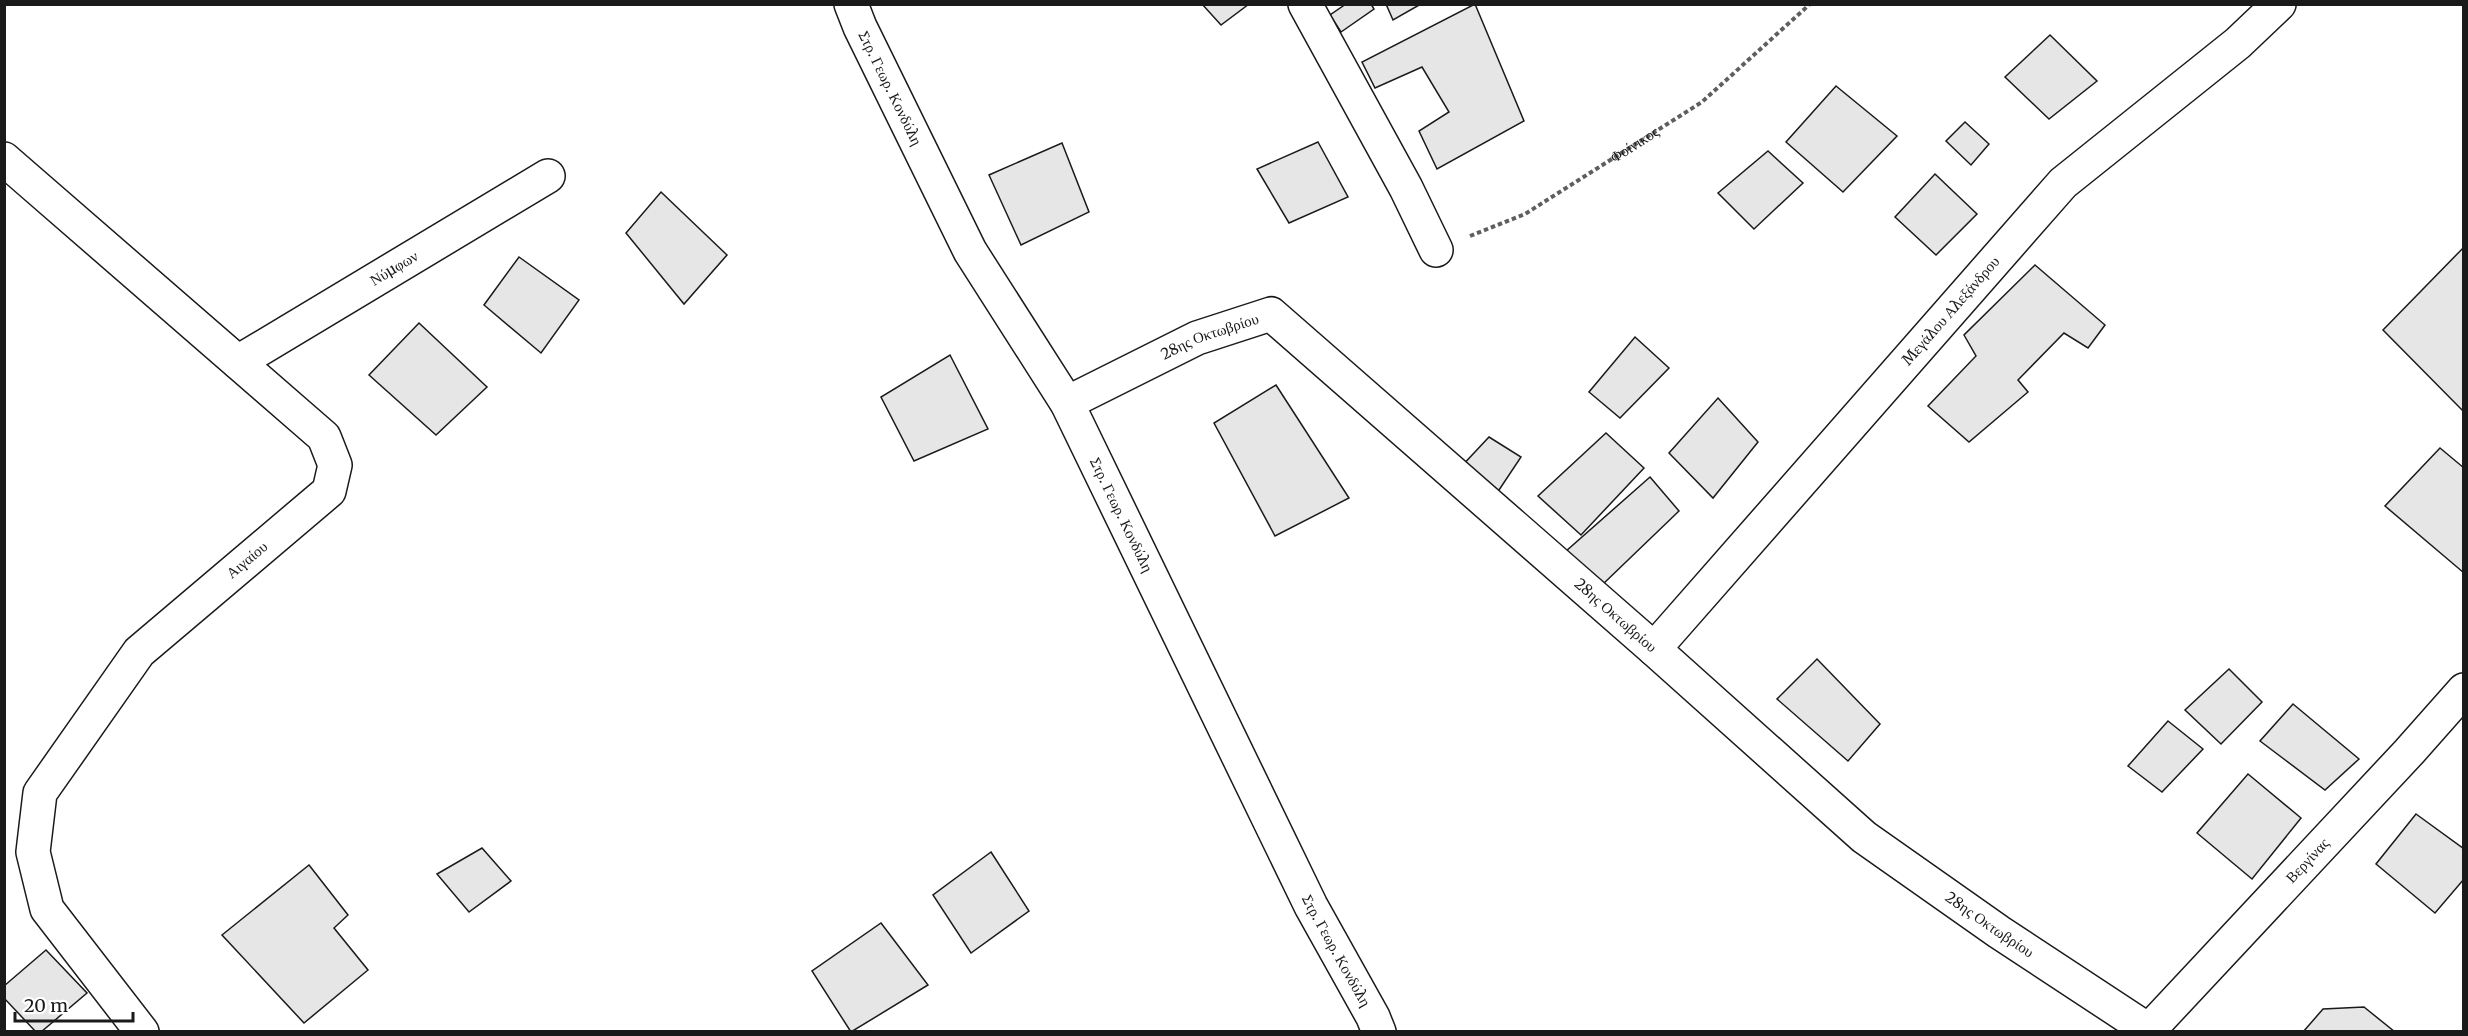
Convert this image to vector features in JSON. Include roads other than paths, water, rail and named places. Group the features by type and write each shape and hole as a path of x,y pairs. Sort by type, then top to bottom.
{"street":[{"name":"Στρ. Γεωρ. Κονδύλη","path":"851,4 860,27 970,251 1067,403 1311,906 1373,1017 1379,1032"},
{"path":"1305,4 1406,188 1436,250"},
{"name":"Μεγάλου Αλεξάνδρου","path":"1654,648 2063,183 2238,43 2279,4"},
{"name":"Αιγαίου","path":"4,159 324,437 335,465 329,491 139,652 40,794 33,852 46,909 142,1032"},
{"name":"Νύμφων","path":"238,362 548,176"},
{"name":"28ης Οκτωβρίου","path":"1067,403 1197,338 1271,314 1654,648 1863,837 1999,932 2150,1031"},
{"name":"Βεργίνας","path":"2150,1031 2409,752 2463,690"}]}
